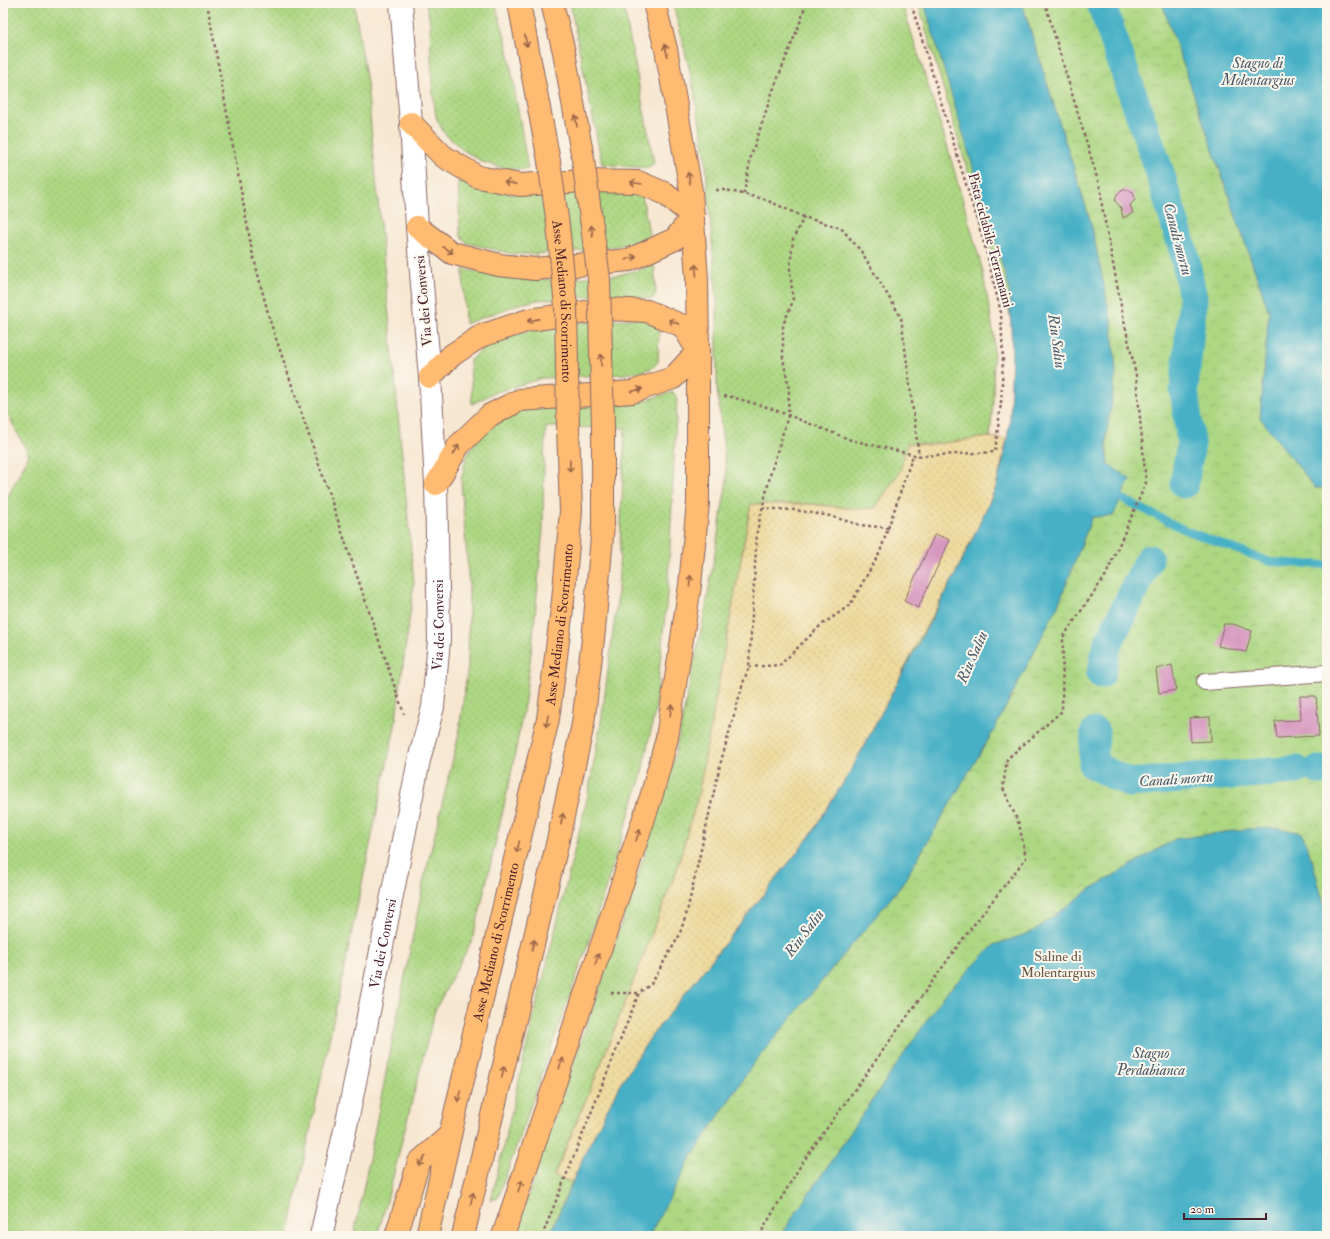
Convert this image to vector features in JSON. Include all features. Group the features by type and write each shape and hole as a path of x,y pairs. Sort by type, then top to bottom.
{"highway":[{"name":"Asse Mediano di Scorrimento","path":"427,1236 548,719 563,601 571,511 566,307 558,225 549,161 519,3"},
{"path":"463,1236 556,849 583,724 594,630 603,525 603,428 598,279 583,159 564,52 552,3"},
{"path":"503,1236 652,794 667,738 690,585 697,511 697,279 691,191 666,49 654,3"},
{"path":"411,122 443,156 478,177 520,185 584,181 638,182 664,193 693,216"},
{"path":"417,227 452,253 499,265 536,269 629,260 675,240 693,216"},
{"path":"430,377 452,355 481,336 529,320 608,309 647,311 684,326 698,350"},
{"path":"436,484 459,445 490,415 520,400 632,392 673,378 698,350"},
{"path":"396,1236 419,1162 450,1135"}],"street":[{"name":"Via dei Conversi","path":"321,1236 349,1109 419,760 433,707 439,640 436,484 430,377 417,227 411,122 401,3"}],"lane":[{"path":"1205,682 1327,673"}],"path":[{"path":"207,3 252,251 270,321 404,714"},
{"path":"744,194 751,156 772,93 801,20 806,3"},
{"name":"Pista ciclabile Terramaini","path":"721,395 732,396 770,408 851,440 913,455 919,456 995,452 1001,403 1003,361 1001,313 986,250 910,3"},
{"path":"759,1236 802,1163 965,936 1026,858 1019,824 1003,788 1007,759 1062,711 1063,637 1106,575 1146,482 1136,375 1121,308 1102,206 1101,191 1045,3"},
{"path":"691,191 726,190 764,198 804,217 841,228 861,251 901,317 919,456"},
{"path":"542,1236 638,993 651,984 678,936 687,912 720,765 743,683 749,667 757,531 771,472 788,416 789,389 783,358 783,325 792,301 790,269 793,240 804,217"},
{"path":"749,667 780,665 820,626 850,604 880,552 913,455"},
{"path":"762,508 794,510 830,516 860,525 889,528"}],"green space":[{"path":"3,3 354,3 367,83 414,583 395,726 288,1236 3,1236 3,506 29,455 3,405"},
{"path":"426,3 495,3 507,44 528,169 506,169 483,162 463,150 444,133 436,117 432,86 430,22"},
{"path":"570,3 623,3 654,163 648,168 602,164"},
{"path":"673,3 902,3 947,145 982,268 994,336 993,402 990,437 928,445 908,443 900,471 875,508 857,509 811,504 751,505 698,796 676,872 603,1059 554,1175 572,1182 549,1236 514,1236 633,890 671,773 706,606 727,480 717,389 717,304 705,153 692,80"},
{"name":"Saline di Molentargius","path":"918,3 1327,3 1327,1236 571,1236 830,821 918,641 954,577 996,487 1014,415 1016,345 1009,310"},
{"path":"458,181 511,194 641,189 649,234 647,239 604,249 533,254 513,254 467,243 460,235"},
{"path":"654,264 656,292 652,299 619,295 537,300 516,305 465,324 463,269 501,277 536,280 618,275"},
{"path":"639,318 659,326 658,362 652,368 625,374 542,378 491,394 472,404 470,360 487,345 541,326"},
{"path":"673,392 677,398 668,586 655,711 641,777 588,944 498,1198 491,1200 588,795 602,716 618,594 625,428 546,427 543,529 533,637 525,700 510,780 479,914 472,940 435,1010 377,1236 354,1236 424,879 458,738 468,666 469,586 461,481 466,457 475,443 497,419 525,409 632,404"}],"sand":[{"path":"990,437 1007,439 996,487 954,577 850,772 810,836 650,1038 619,1086 572,1182 554,1176 603,1059 676,872 698,796 751,504 811,504 857,509 875,508 900,471 908,443 928,445"}],"water":[{"name":"Riu Saliu","path":"924,3 1022,3 1091,223 1112,324 1116,372 1106,439 1108,464 1130,479 1113,516 1092,517 1059,603 994,730 901,886 753,1064 691,1158 649,1236 549,1236 585,1153 619,1086 650,1038 810,836 850,772 954,577 996,487 1004,457 1010,420 1012,348 1009,288"},
{"name":"Stagno di Molentargius","path":"1162,3 1327,3 1327,488 1315,488 1260,418 1269,312"},
{"name":"Stagno Perdabianca","path":"1279,828 1302,833 1313,863 1327,916 1327,1236 780,1236 944,995 994,945 1032,932 1092,888 1175,839 1247,829"}],"building":[{"path":"1125,189 1133,192 1135,200 1130,205 1133,213 1123,218 1121,208 1115,201 1117,194"},
{"path":"935,534 950,540 918,608 904,601"},
{"path":"1224,624 1233,624 1252,631 1246,652 1218,646"},
{"path":"1172,665 1176,690 1159,693 1156,669"},
{"path":"1300,696 1316,696 1319,736 1277,738 1275,721 1301,720"},
{"path":"1210,717 1211,741 1191,742 1189,718"}],"waterway":[{"name":"Canali mortu","path":"1101,3 1158,167 1184,253 1193,299 1184,390 1191,444 1184,484"},
{"path":"1113,494 1185,530 1270,562 1327,565"},
{"name":"Canali mortu","path":"1101,674 1107,646 1149,559"},
{"name":"Canali mortu","path":"1095,732 1093,765 1129,783 1297,770"},
{"name":"Canali mortu","path":"1318,770 1327,770"}]}
